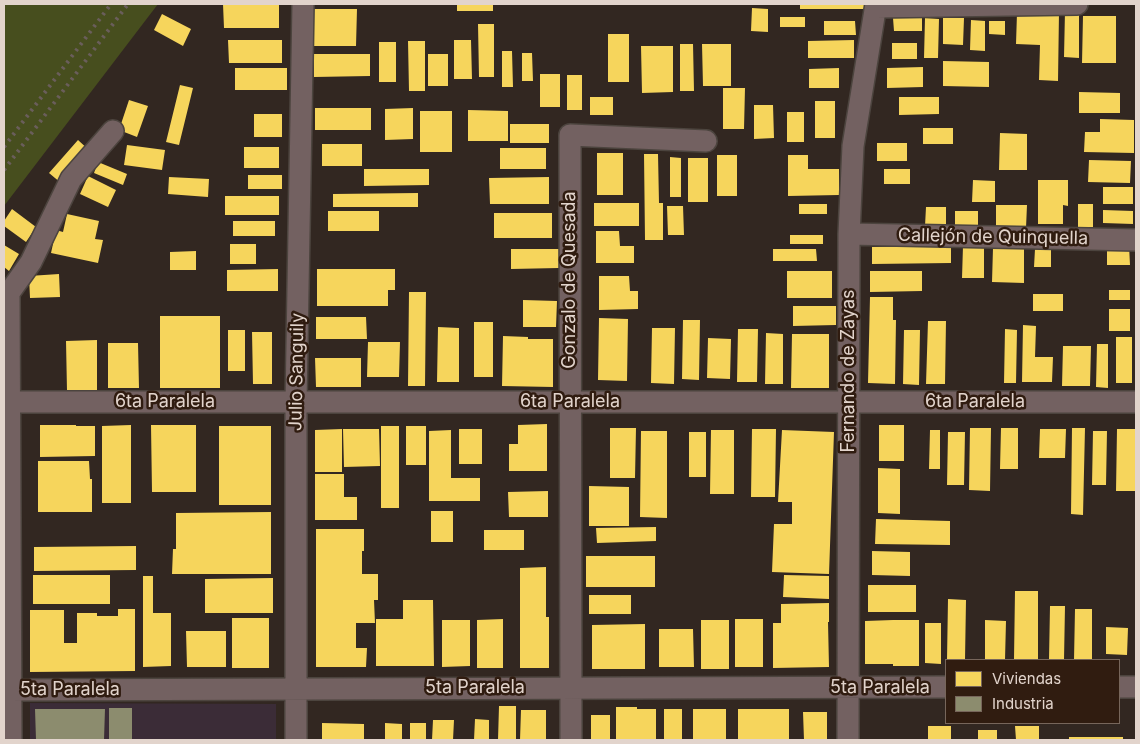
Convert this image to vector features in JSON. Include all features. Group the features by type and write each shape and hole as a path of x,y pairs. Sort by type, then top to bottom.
{"street":[{"name":"Julio Sanguily","path":"296,740 296,402 303,4"},
{"path":"876,5 1077,4"},
{"name":"Fernando de Zayas","path":"848,740 849,234 853,146 876,5"},
{"path":"12,740 7,690 6,402 9,293 31,262 70,179 113,131"},
{"name":"Gonzalo de Quesada","path":"571,740 570,136 706,141"},
{"name":"Callejón de Quinquella","path":"849,234 1136,240"},
{"name":"6ta Paralela","path":"6,402 1136,402"},
{"path":"1120,687 1136,687"},
{"name":"5ta Paralela","path":"7,690 945,688"}],"shaded area":[{"path":"30,703 276,704 276,740 30,740"}],"green space":[{"path":"4,4 158,4 4,206"}],"building: Viviendas":[{"path":"223,4 279,4 279,28 224,28"},
{"path":"457,4 493,4 493,11 457,11"},
{"path":"800,4 866,4 866,9 800,9"},
{"path":"752,8 768,9 768,32 751,31"},
{"path":"312,9 357,9 356,46 312,46"},
{"path":"1065,11 1079,11 1079,58 1064,57"},
{"path":"1059,12 1058,81 1039,80 1040,45 1016,44 1017,13"},
{"path":"162,14 191,29 183,46 154,30"},
{"path":"1083,16 1116,16 1116,63 1082,63"},
{"path":"780,17 805,17 805,27 780,27"},
{"path":"893,18 922,18 922,31 894,31"},
{"path":"925,18 939,19 938,58 924,58"},
{"path":"943,18 964,18 963,45 943,44"},
{"path":"971,20 985,21 985,51 970,50"},
{"path":"824,21 855,21 856,35 824,35"},
{"path":"989,21 1005,21 1005,35 989,34"},
{"path":"478,24 494,24 494,77 479,77"},
{"path":"608,34 629,34 629,82 608,82"},
{"path":"228,40 282,40 282,63 229,63"},
{"path":"454,40 471,40 472,79 454,79"},
{"path":"854,40 854,58 808,58 808,41"},
{"path":"408,41 425,41 425,91 409,91"},
{"path":"379,42 396,42 396,82 379,82"},
{"path":"892,43 917,43 917,59 892,59"},
{"path":"680,44 693,44 694,91 680,91"},
{"path":"702,44 731,44 731,86 703,86"},
{"path":"641,46 673,46 673,92 642,93"},
{"path":"502,51 512,51 513,87 502,87"},
{"path":"522,53 532,53 533,81 522,81"},
{"path":"314,54 370,54 370,76 314,77"},
{"path":"428,54 448,54 448,86 428,86"},
{"path":"943,61 989,62 989,87 943,86"},
{"path":"923,67 923,87 887,88 887,68"},
{"path":"235,68 287,68 287,90 235,90"},
{"path":"839,68 839,88 809,88 809,69"},
{"path":"540,74 560,74 560,107 540,107"},
{"path":"567,75 582,75 582,110 567,110"},
{"path":"180,85 193,88 179,145 166,142"},
{"path":"723,88 745,88 744,129 723,129"},
{"path":"1079,92 1120,93 1120,113 1079,113"},
{"path":"590,97 613,97 613,115 590,115"},
{"path":"899,97 939,97 939,114 899,115"},
{"path":"129,100 148,106 137,137 119,130"},
{"path":"815,101 835,101 835,138 815,138"},
{"path":"754,105 773,105 774,138 754,139"},
{"path":"315,108 371,108 371,130 315,130"},
{"path":"413,108 413,139 385,140 385,109"},
{"path":"468,110 508,111 508,141 468,141"},
{"path":"420,111 452,111 452,152 420,152"},
{"path":"787,112 804,112 804,142 787,142"},
{"path":"254,114 282,114 282,137 254,137"},
{"path":"1100,119 1134,120 1134,153 1084,152 1085,132 1100,132"},
{"path":"510,124 549,124 549,143 510,143"},
{"path":"923,128 953,128 953,144 923,144"},
{"path":"1000,133 1027,134 1027,170 999,170"},
{"path":"78,140 90,151 61,183 49,173"},
{"path":"877,143 907,143 907,161 877,161"},
{"path":"322,144 362,144 362,166 322,166"},
{"path":"127,145 165,150 162,170 124,165"},
{"path":"244,147 279,147 279,168 244,168"},
{"path":"500,148 546,148 546,169 500,169"},
{"path":"597,153 623,153 623,195 597,195"},
{"path":"644,154 658,154 659,203 663,203 663,240 645,240"},
{"path":"717,155 737,155 737,196 717,196"},
{"path":"788,155 808,155 808,169 839,169 839,195 788,196"},
{"path":"670,157 681,158 681,197 670,197"},
{"path":"688,158 708,158 708,202 688,202"},
{"path":"1089,160 1131,161 1130,183 1088,182"},
{"path":"98,162 127,174 123,185 94,173"},
{"path":"364,169 429,169 429,185 364,186"},
{"path":"884,169 910,169 910,184 884,184"},
{"path":"248,175 282,175 282,189 248,189"},
{"path":"88,176 116,190 108,207 80,194"},
{"path":"169,177 209,179 208,197 168,194"},
{"path":"549,177 549,204 490,204 489,178"},
{"path":"973,180 995,181 995,202 972,202"},
{"path":"1038,180 1068,180 1068,206 1063,205 1063,224 1038,224"},
{"path":"1103,187 1133,187 1133,204 1103,204"},
{"path":"418,193 418,207 333,207 333,194"},
{"path":"225,196 279,196 279,215 225,215"},
{"path":"594,203 639,203 639,226 594,226"},
{"path":"799,204 827,204 827,214 799,214"},
{"path":"1078,204 1093,204 1093,227 1078,227"},
{"path":"996,205 1027,205 1026,228 996,227"},
{"path":"667,206 683,206 684,235 668,235"},
{"path":"926,207 946,207 946,226 925,226"},
{"path":"12,209 36,227 26,242 4,226 4,221"},
{"path":"1103,210 1133,211 1133,224 1103,223"},
{"path":"328,211 379,211 379,231 328,231"},
{"path":"955,211 978,211 978,227 955,227"},
{"path":"494,213 552,213 552,238 494,238"},
{"path":"67,214 99,221 95,239 103,240 98,263 51,253 56,230 63,232"},
{"path":"233,221 275,221 275,236 233,236"},
{"path":"596,231 619,231 620,246 634,246 634,263 596,263"},
{"path":"790,235 823,235 823,244 790,244"},
{"path":"230,244 256,244 256,264 230,264"},
{"path":"4,245 19,254 9,271 4,267"},
{"path":"1107,245 1129,245 1130,265 1107,265"},
{"path":"951,246 951,263 872,264 872,247"},
{"path":"963,246 984,246 984,278 962,278"},
{"path":"993,248 1024,249 1024,283 992,282"},
{"path":"511,249 560,249 559,268 511,269"},
{"path":"773,249 816,249 817,261 773,261"},
{"path":"1035,249 1051,249 1051,267 1034,267"},
{"path":"196,251 196,270 170,270 170,252"},
{"path":"278,269 278,291 227,291 227,270"},
{"path":"317,269 395,269 395,290 388,290 388,306 317,306"},
{"path":"787,271 832,271 832,298 787,298"},
{"path":"870,271 922,271 922,291 870,292"},
{"path":"59,274 60,297 30,298 29,276"},
{"path":"599,276 629,276 630,291 638,291 638,309 599,310"},
{"path":"1109,290 1130,290 1130,300 1109,300"},
{"path":"409,292 426,292 425,386 408,386"},
{"path":"1033,294 1063,294 1063,311 1033,311"},
{"path":"870,297 893,297 893,320 896,320 895,384 868,383"},
{"path":"523,300 557,301 556,327 523,327"},
{"path":"793,306 836,306 836,325 793,326"},
{"path":"1109,309 1130,309 1130,331 1109,331"},
{"path":"160,316 220,316 220,388 160,388"},
{"path":"316,317 366,317 367,339 316,339"},
{"path":"599,318 628,319 627,381 598,380"},
{"path":"683,320 700,320 699,380 682,379"},
{"path":"928,321 946,321 945,384 926,384"},
{"path":"474,322 493,322 493,377 474,377"},
{"path":"1023,325 1036,326 1035,357 1053,357 1052,382 1022,382"},
{"path":"438,327 459,328 459,382 437,382"},
{"path":"652,328 675,328 674,384 651,383"},
{"path":"738,329 758,329 757,382 737,382"},
{"path":"1005,329 1017,330 1016,383 1004,383"},
{"path":"228,330 245,330 245,371 228,371"},
{"path":"904,330 920,330 919,385 903,384"},
{"path":"252,332 272,332 272,384 253,384"},
{"path":"766,333 783,334 783,384 765,384"},
{"path":"792,334 829,334 829,388 791,388"},
{"path":"503,336 553,339 553,387 502,386"},
{"path":"1116,337 1132,337 1132,383 1116,383"},
{"path":"708,338 731,339 730,379 707,378"},
{"path":"97,340 97,391 67,391 66,341"},
{"path":"368,342 400,342 399,377 367,377"},
{"path":"108,343 138,343 139,388 108,388"},
{"path":"1097,344 1108,344 1108,388 1096,387"},
{"path":"1063,346 1091,346 1090,386 1062,386"},
{"path":"315,358 361,358 361,387 316,387"},
{"path":"547,424 547,471 509,471 509,444 518,444 518,425"},
{"path":"40,425 95,426 95,456 40,457"},
{"path":"131,425 131,503 102,503 102,426"},
{"path":"151,425 196,425 196,492 152,492"},
{"path":"879,425 904,425 904,461 879,461"},
{"path":"219,426 271,426 271,505 219,505"},
{"path":"381,426 399,426 399,508 381,508"},
{"path":"406,426 426,426 426,465 406,465"},
{"path":"610,428 636,428 635,478 610,478"},
{"path":"970,428 991,428 990,491 969,490"},
{"path":"1001,428 1018,428 1018,469 1000,469"},
{"path":"1072,428 1085,428 1083,515 1071,514"},
{"path":"342,429 342,472 315,472 315,430"},
{"path":"343,429 379,429 380,466 344,467"},
{"path":"459,429 482,429 482,464 459,464"},
{"path":"752,429 776,429 775,497 751,497"},
{"path":"1040,429 1066,429 1065,458 1039,458"},
{"path":"1117,429 1136,429 1135,491 1116,491"},
{"path":"451,430 451,478 480,478 480,501 429,501 429,431"},
{"path":"711,430 734,430 734,494 710,494"},
{"path":"782,430 834,432 829,574 772,572 774,524 792,524 792,502 778,502"},
{"path":"930,430 940,430 940,469 929,469"},
{"path":"641,431 667,431 667,518 640,517"},
{"path":"1093,431 1107,431 1106,485 1092,485"},
{"path":"689,432 706,432 706,477 689,477"},
{"path":"948,432 965,432 964,485 947,485"},
{"path":"38,461 89,461 90,479 92,479 92,512 38,512"},
{"path":"878,468 900,469 900,514 878,513"},
{"path":"315,474 344,474 344,497 357,497 357,520 315,520"},
{"path":"589,486 629,487 629,526 589,526"},
{"path":"548,491 548,517 509,517 508,492"},
{"path":"431,511 453,511 453,542 431,542"},
{"path":"271,512 271,574 172,574 173,549 176,549 176,513"},
{"path":"876,519 950,521 950,545 875,544"},
{"path":"656,527 656,541 597,543 596,528"},
{"path":"316,529 364,529 362,574 378,574 378,600 374,600 375,623 356,623 356,648 367,648 366,667 316,667"},
{"path":"484,530 524,530 524,550 484,550"},
{"path":"136,546 136,570 34,571 34,547"},
{"path":"872,551 910,552 910,576 872,575"},
{"path":"586,556 655,556 655,587 586,587"},
{"path":"546,567 546,617 549,617 549,668 520,668 520,568"},
{"path":"33,575 110,575 110,604 33,604"},
{"path":"784,575 829,576 829,599 783,597"},
{"path":"143,576 153,576 153,613 171,613 171,666 143,667"},
{"path":"273,578 273,613 205,613 205,579"},
{"path":"868,585 916,585 916,612 868,612"},
{"path":"1015,591 1038,591 1038,659 1014,659"},
{"path":"589,595 631,595 631,614 589,614"},
{"path":"948,599 966,600 965,659 947,659"},
{"path":"403,600 433,600 434,666 376,666 376,619 403,619"},
{"path":"829,603 829,667 773,668 773,623 781,623 781,604"},
{"path":"1050,606 1065,606 1064,659 1049,659"},
{"path":"118,609 135,609 135,671 30,672 30,610 64,610 64,643 77,643 77,613 97,613 97,616 118,616"},
{"path":"1075,609 1092,609 1092,659 1074,659"},
{"path":"232,618 269,618 269,668 232,668"},
{"path":"503,619 503,668 477,668 477,620"},
{"path":"735,619 763,619 763,667 735,667"},
{"path":"442,620 470,620 470,666 442,667"},
{"path":"701,620 729,620 729,669 701,669"},
{"path":"919,620 919,666 865,664 865,621"},
{"path":"985,620 1006,621 1005,659 985,659"},
{"path":"925,623 941,623 941,664 925,663"},
{"path":"645,624 645,669 592,669 592,625"},
{"path":"1106,627 1128,628 1127,655 1106,654"},
{"path":"659,629 693,629 694,667 659,667"},
{"path":"186,631 226,631 226,667 187,667"},
{"path":"499,706 516,706 516,740 498,740"},
{"path":"616,707 656,709 656,740 616,740"},
{"path":"664,709 682,709 682,740 664,740"},
{"path":"693,709 726,709 726,740 693,740"},
{"path":"738,709 789,709 789,740 738,740"},
{"path":"521,710 546,710 546,740 520,740"},
{"path":"803,712 827,712 827,740 804,740"},
{"path":"591,715 610,715 610,740 591,740"},
{"path":"475,719 489,720 489,740 474,740"},
{"path":"433,720 454,720 453,740 432,740"},
{"path":"322,723 364,724 364,740 322,740"},
{"path":"385,723 402,724 402,740 385,740"},
{"path":"410,723 426,723 426,740 410,740"},
{"path":"928,726 951,726 951,740 928,740"},
{"path":"1015,726 1039,726 1039,740 1016,740"},
{"path":"978,730 997,730 997,740 978,740"},
{"path":"1069,737 1123,737 1123,740 1069,740"}],"building: Industria":[{"path":"109,708 132,708 132,740 109,740"},
{"path":"35,709 105,709 104,740 36,740"}],"railway":[{"path":"4,147 111,4"},
{"path":"4,170 128,4"}]}
